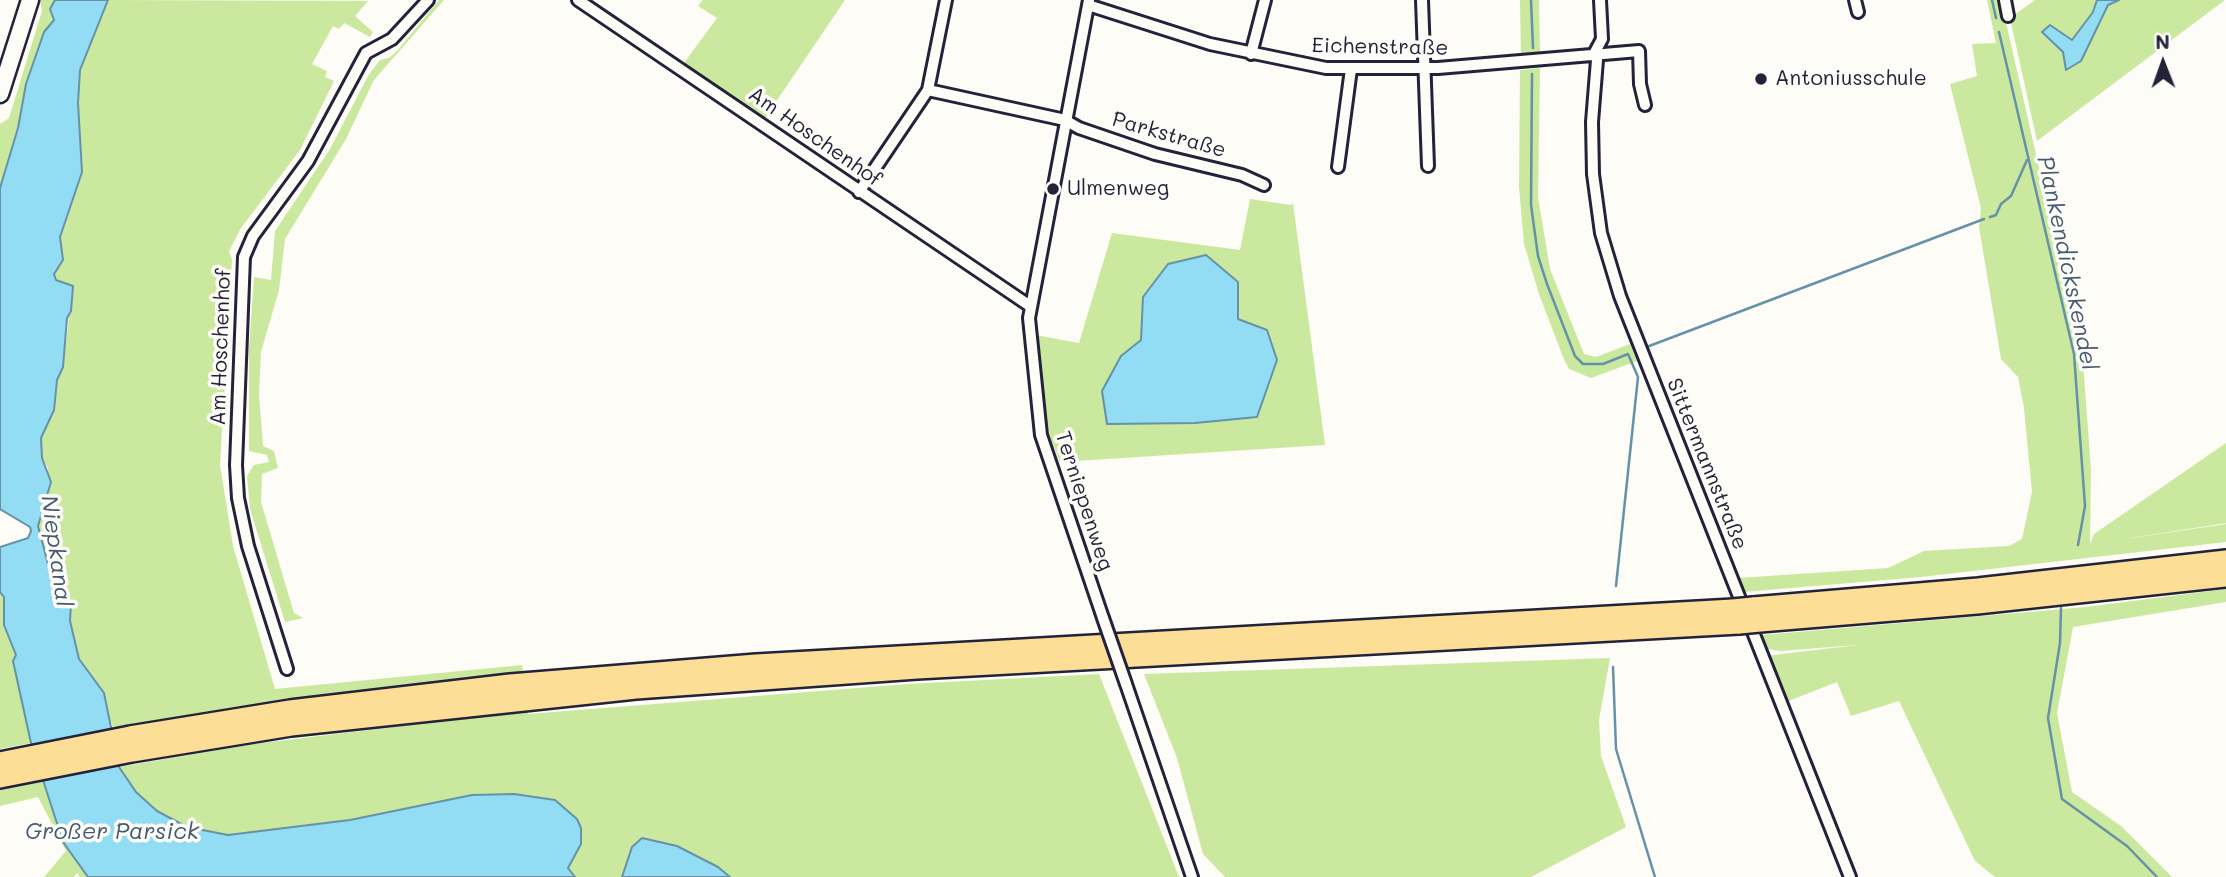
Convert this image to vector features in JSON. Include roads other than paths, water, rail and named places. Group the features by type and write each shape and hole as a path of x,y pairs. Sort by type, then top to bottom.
{"highway":[{"path":"1756,615 2226,560"},
{"path":"0,778 14,764 131,744 303,709 510,684 687,669 1977,604 2226,577"}],"main road":[{"path":"0,94 30,0"}],"street":[{"name":"Am Hoschenhof","path":"287,669 248,546 238,498 236,439 244,257 253,236 308,160 366,53 392,39 428,0"},
{"name":"Am Hoschenhof","path":"578,0 1030,306"},
{"path":"859,192 928,90 946,0"},
{"path":"1251,54 1265,0"},
{"path":"1422,0 1428,166"},
{"name":"Sittermannstraße","path":"1600,0 1602,39 1595,52 1597,60 1592,121 1598,216 1620,296 1850,877"},
{"path":"1855,0 1858,12"},
{"path":"2005,0 2008,16"},
{"name":"Eichenstraße","path":"1088,3 1251,54 1300,64 1351,69 1424,69 1542,61 1595,52"},
{"name":"Terniepenweg","path":"1088,3 1030,306 1041,435 1192,877"},
{"path":"1595,52 1639,51 1640,84 1645,105"},
{"path":"1338,167 1351,69"},
{"path":"928,90 1065,120"},
{"name":"Parkstraße","path":"1065,120 1079,128 1155,154 1242,175 1264,185"}],"water":[{"name":"Großer Parsick","path":"55,0 108,0 80,70 78,103 82,172 60,237 63,260 54,274 56,280 73,286 71,311 67,318 63,367 57,380 54,410 41,438 42,458 51,482 38,526 53,583 71,603 70,621 79,659 104,693 119,767 136,792 157,811 187,827 228,835 350,820 472,795 514,794 555,800 577,819 581,828 581,844 568,868 575,877 88,877 63,842 31,743 13,661 16,655 4,625 4,597 0,592 0,547 28,538 31,531 30,527 0,509 0,188 18,128 26,84 44,32 54,20 50,9"},
{"path":"2097,0 2119,0 2108,5 2081,61 2066,70 2063,52 2042,32 2050,25 2072,40 2093,12"},
{"path":"1206,255 1238,282 1238,319 1267,330 1277,360 1257,417 1195,423 1107,424 1102,391 1121,356 1141,340 1143,297 1168,264"},
{"path":"642,838 677,846 718,867 730,877 622,877 632,847"}],"waterway":[{"path":"1531,0 1533,48"},
{"name":"Plankendickskendel","path":"1992,0 1996,18"},
{"name":"Plankendickskendel","path":"1999,32 2074,354 2085,506 2078,545"},
{"path":"1532,74 1531,205 1538,256 1547,284 1575,356 1583,364 1603,364 1628,354 1638,377 1616,586"},
{"path":"1990,217 1996,215 2001,204 2011,196 2027,160"},
{"path":"1644,348 1984,219"},
{"name":"Plankendickskendel","path":"2061,608 2060,643 2048,718 2062,799 2127,846 2157,877"},
{"path":"1613,667 1616,749 1655,877"}],"place":[{"name":"Antoniusschule","path":"1761,79"},
{"name":"Ulmenweg","path":"1053,189"}],"water label":[{"name":"Niepkanal","path":"56,551"}]}
